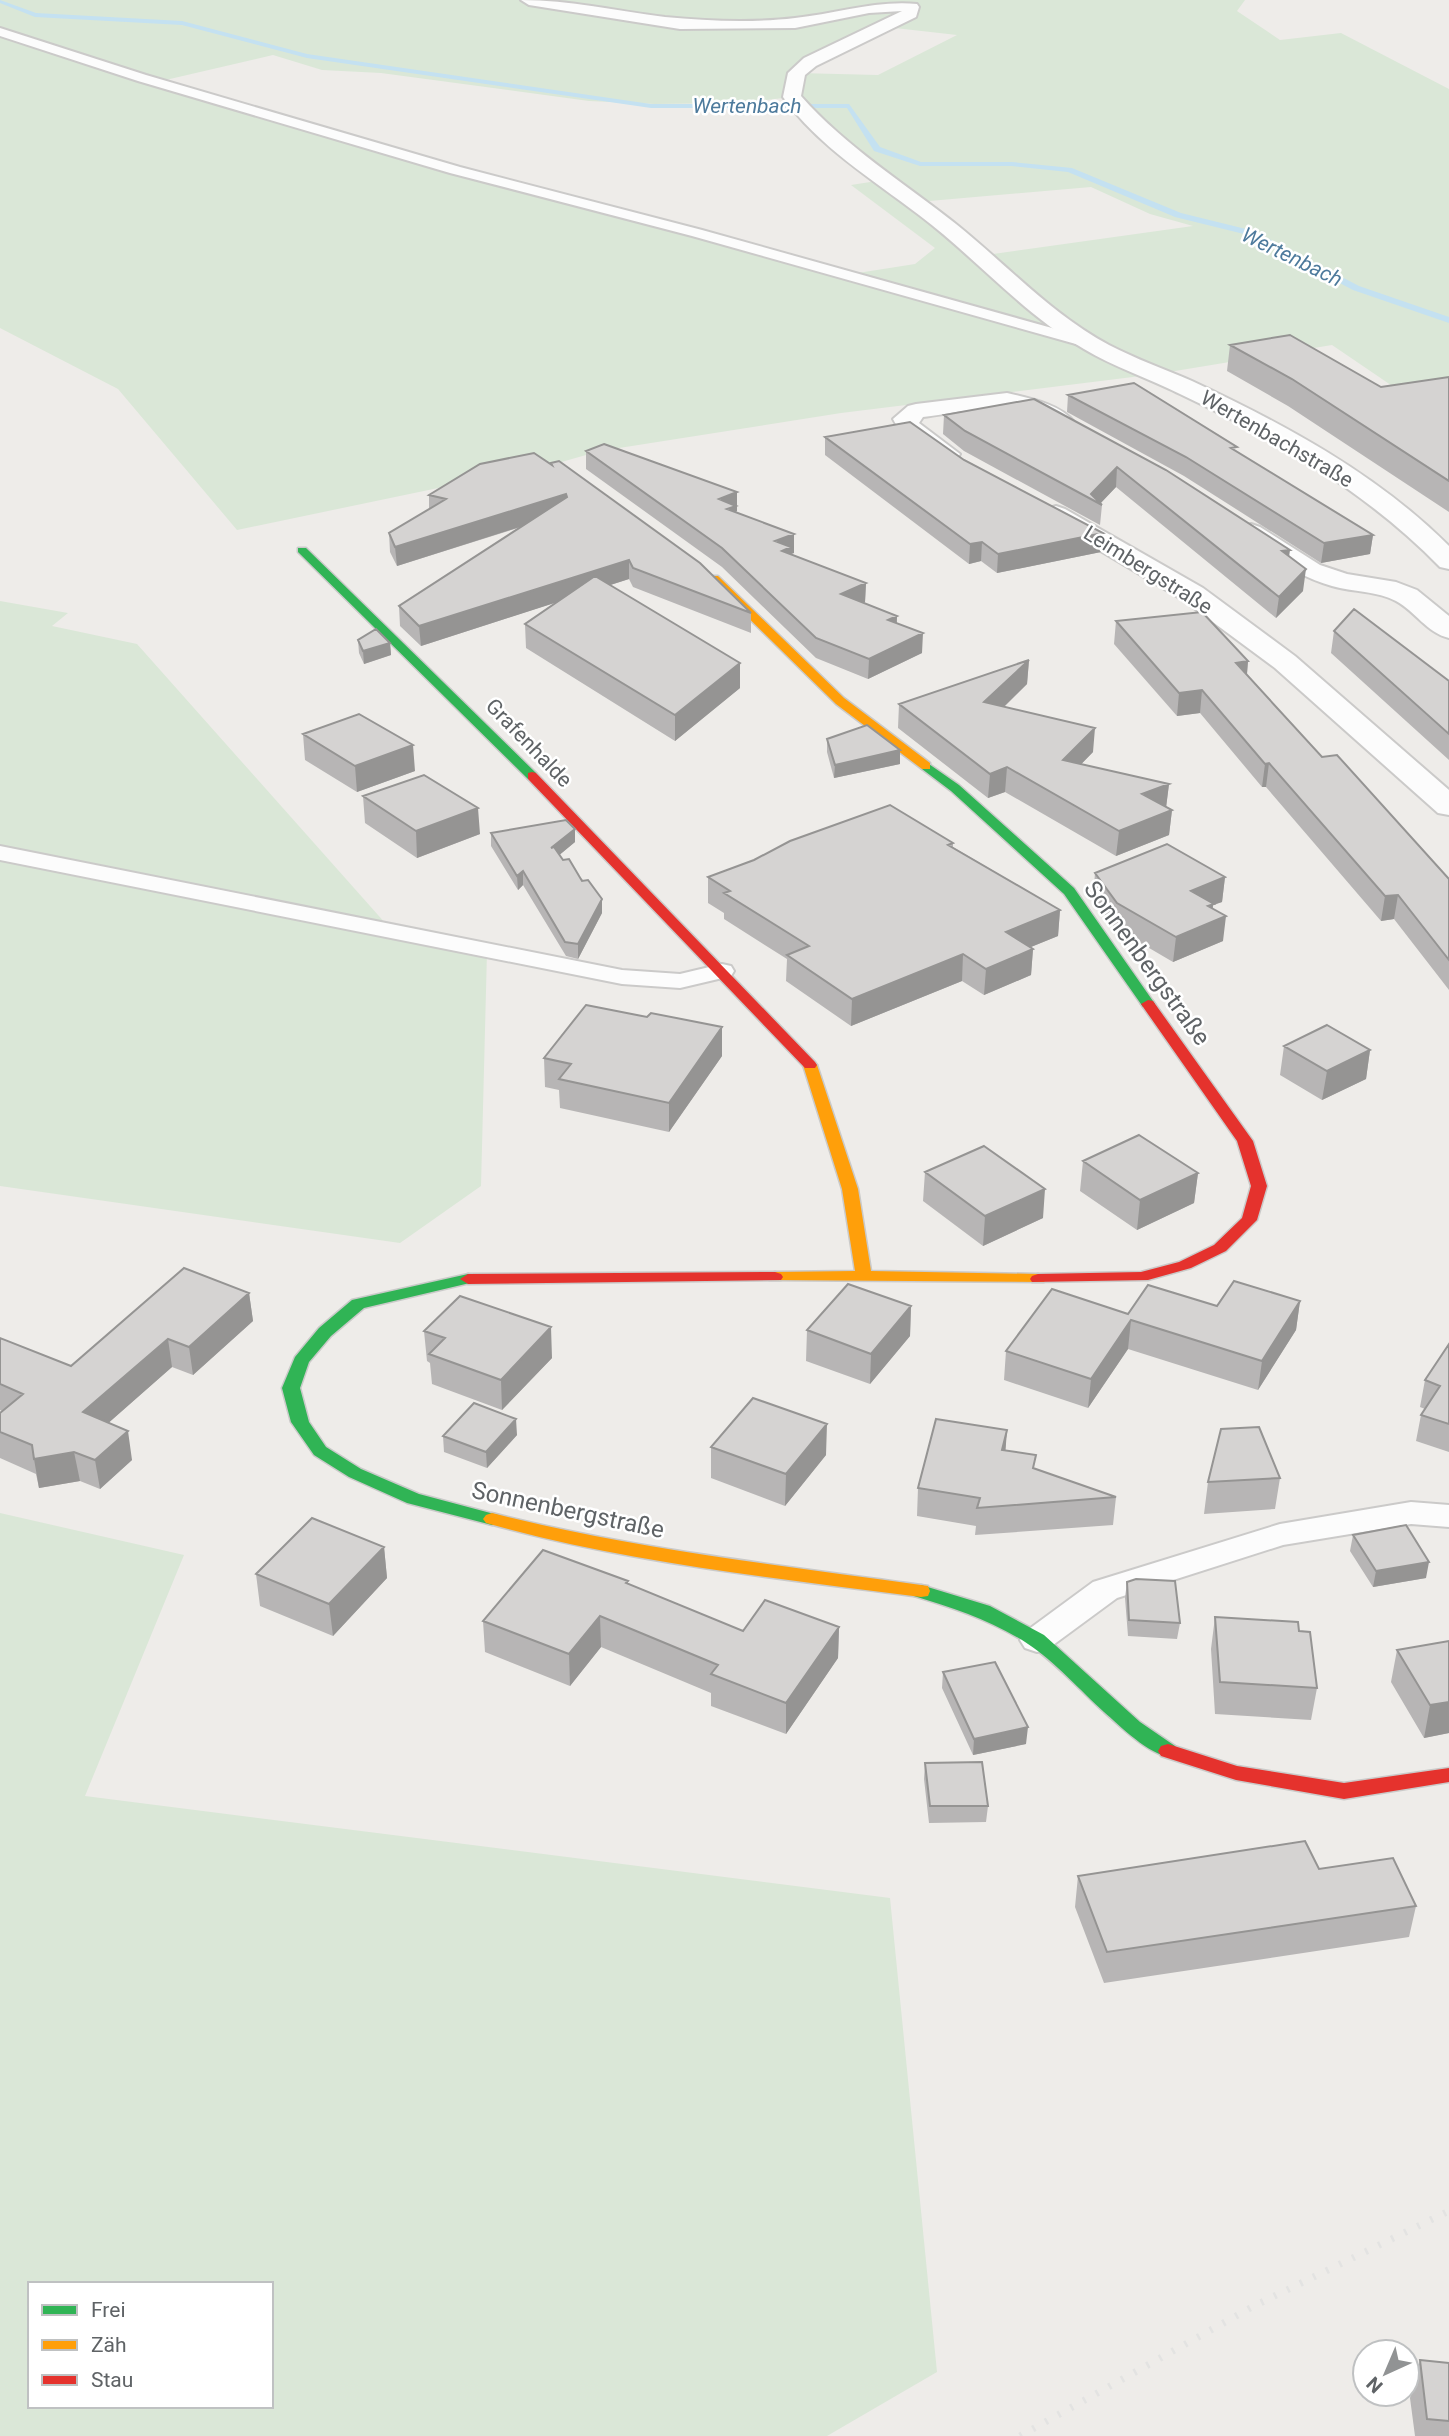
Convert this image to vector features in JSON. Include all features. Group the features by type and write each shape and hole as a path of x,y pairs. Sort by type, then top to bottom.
{"street":[{"path":"529,0 655,21 736,30 830,33 856,40 910,14 911,7 882,4 831,17 764,25 655,21"},
{"name":"Wertenbachstraße","path":"856,40 810,62 797,73 792,97 807,116 884,180 952,230 1023,293 1089,344 1225,406 1298,446 1401,515 1449,561"},
{"path":"972,467 909,427 905,419 916,411 1007,400 1034,407 1080,432"},
{"name":"Leimbergstraße","path":"1030,499 1110,544 1203,602 1284,662 1449,806"},
{"path":"1231,520 1311,571 1343,581 1387,588 1406,596 1449,630"},
{"name":"Grafenhalde","path":"302,550 483,725 722,971"},
{"name":"Sonnenbergstraße","path":"700,568 840,701 955,788 1069,891 1245,1141 1259,1186 1250,1220 1220,1248 1185,1265 1142,1277 1078,1280 864,1276 464,1279 358,1304 325,1332 300,1361 291,1388 300,1422 320,1451 355,1473 413,1499 542,1532 714,1563 911,1588 983,1611 1037,1640 1133,1727 1173,1754 1236,1773 1344,1791 1449,1775"},
{"path":"722,971 813,1068 850,1189 864,1276"}],"lane":[{"path":"0,32 142,78 442,166 697,233 1089,344"},
{"path":"0,853 622,977 680,981 722,971"},
{"path":"1037,1640 1105,1590 1280,1535 1410,1513 1449,1516"}],"green space":[{"path":"0,0 1245,0 1237,11 1280,40 1341,33 1449,89 1449,390 1407,396 1332,345 1157,374 841,413 600,451 558,463 237,530 118,389 0,328","holes":["886,27 957,35 878,75 798,73","273,55 322,70 381,73 589,101 655,104 739,103 792,97 883,180 851,185 935,248 915,264 845,275 345,138 157,82","1091,187 1150,214 1193,226 979,256 918,202"]},
{"path":"0,601 68,613 52,626 137,644 394,933 487,952 481,1186 400,1243 0,1186"},
{"path":"0,1513 184,1555 85,1796 890,1898 937,2372 827,2436 0,2436"}],"building":[{"path":"1290,335 1381,387 1449,377 1449,481 1292,379 1230,345"},
{"path":"1134,383 1237,447 1231,448 1373,535 1324,543 1186,457 1068,395"},
{"path":"1034,399 1166,470 1290,550 1282,551 1306,569 1279,597 1117,467 1091,494 1102,505 965,431 944,415"},
{"path":"910,422 964,460 1103,533 998,554 982,542 970,544 825,437"},
{"path":"604,444 737,492 719,499 736,506 727,509 794,534 775,541 791,547 782,551 866,583 841,594 897,616 888,620 923,633 869,659 816,638 722,548 586,451"},
{"path":"534,453 552,465 551,463 559,461 700,563 751,613 633,568 629,560 419,626 399,606 567,497 566,494 395,547 389,533 446,499 429,495 480,464"},
{"path":"595,576 740,663 675,715 525,624"},
{"path":"1354,609 1449,681 1449,734 1334,631"},
{"path":"1202,612 1248,661 1236,663 1322,757 1337,755 1449,879 1449,960 1398,895 1385,896 1202,690 1179,693 1116,621"},
{"path":"376,629 390,643 363,651 358,640"},
{"path":"1029,660 984,702 1095,728 1063,760 1169,784 1142,794 1172,810 1119,831 1007,767 990,774 899,704"},
{"path":"359,714 413,745 355,766 303,734"},
{"path":"867,725 900,750 835,765 827,739"},
{"path":"424,775 478,808 416,831 363,796"},
{"path":"890,805 953,843 948,845 1060,910 1006,932 1033,949 986,969 963,954 852,999 787,955 809,946 724,893 730,891 708,877 754,860 790,841"},
{"path":"566,820 575,829 551,848 554,847 563,860 569,859 582,881 588,880 602,899 578,944 565,942 523,871 517,876 491,833"},
{"path":"1167,844 1225,877 1191,891 1214,904 1208,906 1226,916 1176,937 1117,903 1095,873"},
{"path":"586,1005 647,1017 651,1013 722,1027 669,1103 559,1079 571,1064 544,1058"},
{"path":"1327,1025 1370,1050 1327,1071 1284,1046"},
{"path":"1139,1135 1198,1173 1140,1200 1083,1161"},
{"path":"984,1146 1045,1189 985,1216 925,1172"},
{"path":"184,1268 249,1293 189,1347 168,1339 83,1412 128,1431 95,1460 74,1452 34,1459 32,1445 0,1432 0,1413 23,1394 0,1384 0,1338 71,1366"},
{"path":"1234,1281 1300,1301 1262,1361 1131,1320 1091,1379 1006,1351 1052,1289 1128,1314 1148,1285 1217,1306"},
{"path":"848,1284 911,1306 871,1354 807,1330"},
{"path":"460,1296 551,1327 501,1380 429,1354 445,1338 424,1331"},
{"path":"1449,1344 1449,1424 1421,1415 1440,1386 1425,1380"},
{"path":"753,1398 827,1424 786,1474 711,1447"},
{"path":"474,1403 516,1419 486,1452 443,1436"},
{"path":"936,1419 1007,1430 1002,1450 1036,1455 1033,1468 1116,1497 977,1508 980,1498 918,1488"},
{"path":"1259,1427 1280,1478 1208,1482 1221,1429"},
{"path":"312,1518 384,1547 329,1604 256,1574"},
{"path":"1406,1525 1429,1562 1376,1571 1353,1535"},
{"path":"543,1550 628,1581 626,1583 743,1631 765,1600 839,1627 786,1703 711,1674 718,1665 600,1616 569,1654 483,1621"},
{"path":"1136,1579 1175,1581 1180,1623 1129,1620 1127,1582"},
{"path":"1215,1617 1298,1622 1299,1631 1310,1632 1317,1688 1220,1682"},
{"path":"1449,1641 1449,1702 1430,1705 1397,1650"},
{"path":"995,1662 1028,1727 974,1739 943,1672"},
{"path":"982,1762 988,1806 930,1806 925,1763"},
{"path":"1305,1841 1319,1869 1393,1858 1416,1906 1107,1952 1078,1876"},
{"path":"1421,2360 1449,2363 1449,2421 1427,2419"}],"waterway":[{"name":"Wertenbach","path":"0,1 35,15 182,23 307,56 651,106 849,106 877,149 920,164 1012,164 1069,170 1178,215 1251,233 1356,288 1449,320"}],"railway":[{"path":"1020,2436 1254,2306 1449,2211"}],"traffic: fast":[{"path":"302,550 532,776"},
{"path":"926,766 955,788 1069,891 1148,1004"},
{"path":"468,1279 358,1304 325,1332 301,1361 291,1388 300,1422 320,1451 355,1473 413,1499 492,1519"},
{"path":"921,1591 983,1611 1037,1640 1133,1727 1168,1751"}],"traffic: slow":[{"path":"714,578 840,701 926,766"},
{"path":"775,1277 864,1276 850,1189 810,1065"},
{"path":"864,1276 1038,1279"},
{"path":"492,1519 542,1532 714,1563 921,1591"}],"traffic: jam":[{"path":"532,776 810,1065"},
{"path":"1038,1279 1142,1277 1185,1265 1220,1248 1249,1220 1259,1186 1245,1141 1148,1004"},
{"path":"468,1279 775,1277"},
{"path":"1168,1751 1236,1773 1344,1791 1449,1775"}]}
